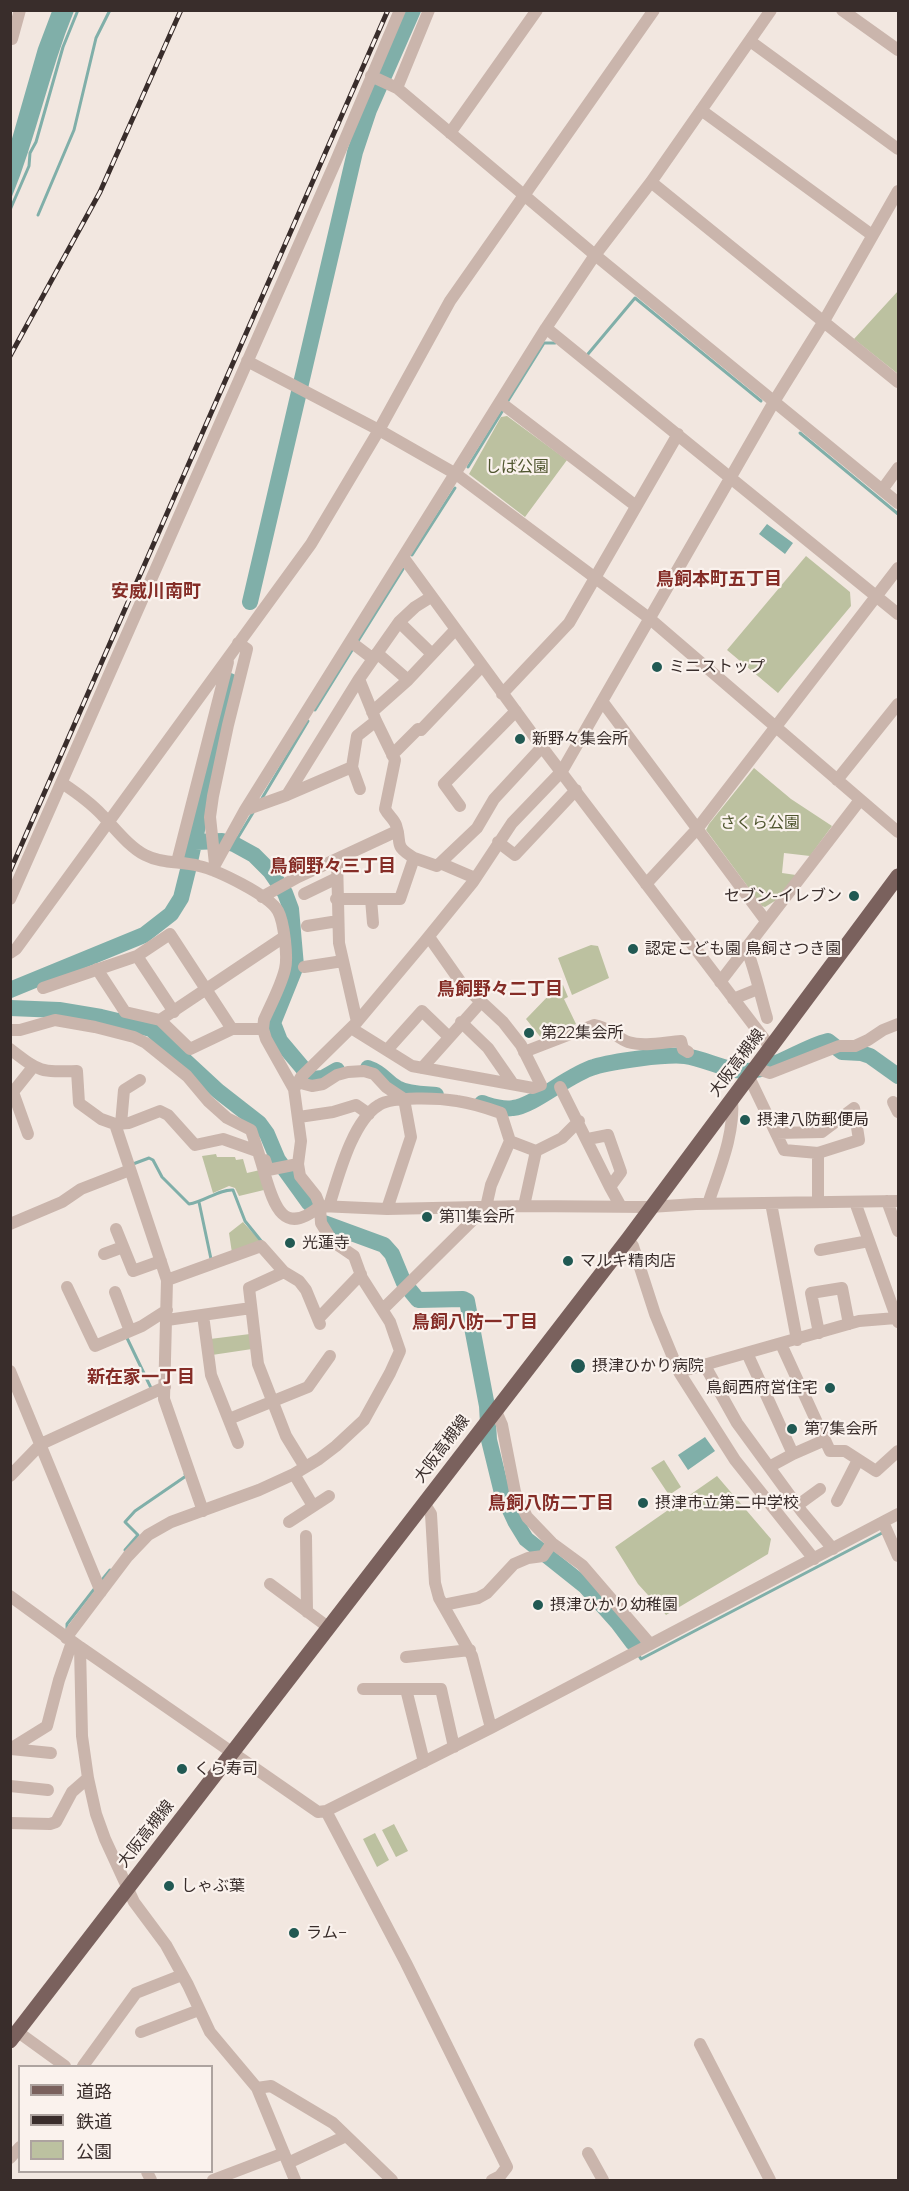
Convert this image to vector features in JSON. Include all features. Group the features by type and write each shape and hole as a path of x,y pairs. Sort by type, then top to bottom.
{"main road":[{"name":"大阪高槻線","path":"14,2037 628,1239 898,876"}],"street":[{"path":"12,39 20,10"},
{"path":"10,899 335,164 400,10"},
{"path":"394,86 429,10"},
{"path":"450,133 537,10"},
{"path":"12,950 109,823 311,544 379,430 450,301 654,10"},
{"path":"213,867 219,847 252,808 403,557 546,328 595,255 651,182 771,10"},
{"path":"842,10 898,50"},
{"path":"750,41 898,149"},
{"path":"373,77 394,86 595,255 775,400 898,503"},
{"path":"701,110 872,235"},
{"path":"651,182 898,382"},
{"path":"297,1083 354,1025 429,937 475,878 512,823 562,771 898,191"},
{"path":"546,328 898,614"},
{"path":"247,360 456,474 649,618 898,832"},
{"path":"500,402 636,506"},
{"path":"502,694 568,623 678,434"},
{"path":"882,490 898,468"},
{"path":"403,557 502,694 771,1048"},
{"path":"646,884 697,829 898,568"},
{"path":"287,795 359,679 399,622 431,597"},
{"path":"399,622 432,654"},
{"path":"360,789 352,767 357,736 455,630"},
{"path":"351,642 408,680"},
{"path":"219,847 211,822 213,796 247,649 238,643"},
{"path":"180,862 230,655"},
{"path":"392,754 418,729 421,730 482,666"},
{"path":"359,679 395,760 385,809 396,824 402,850 414,858 437,866 477,828 494,799 542,747"},
{"path":"602,701 766,921"},
{"path":"837,780 898,704"},
{"path":"460,806 444,784 516,711"},
{"path":"252,808 352,767"},
{"path":"62,783 81,795 136,849 148,856 213,867 269,900 277,909 284,937 285,969 264,1020 263,1029 266,1039 297,1083 301,1141 298,1164 300,1176 324,1206"},
{"path":"498,842 515,855 576,790"},
{"path":"720,982 860,800"},
{"path":"262,897 397,831"},
{"path":"336,899 400,899 414,858"},
{"path":"336,859 339,943 354,1025 412,1066 533,1088 541,1085 524,1052 503,1022 462,984 429,937"},
{"path":"440,863 475,878"},
{"path":"304,894 337,878"},
{"path":"371,899 373,923"},
{"path":"307,926 338,921"},
{"path":"43,988 137,956 170,933 232,1029"},
{"path":"160,1020 284,937"},
{"path":"747,947 756,971 758,989 767,1018"},
{"path":"137,956 174,1012"},
{"path":"304,968 343,961"},
{"path":"97,969 125,1012 160,1020 190,1049 232,1029 263,1029"},
{"path":"733,999 758,989"},
{"path":"422,1068 448,1036 481,1002"},
{"path":"387,1050 422,1011 448,1036"},
{"path":"10,1029 20,1030 55,1020 95,1027 134,1037 146,1043 187,1076 208,1101 227,1118 251,1130 271,1198 280,1213 288,1219 295,1220 308,1216 324,1206 387,1209 620,1205 650,1207 892,1201 898,1231"},
{"path":"461,1022 488,1048 513,1084"},
{"path":"776,1133 822,1132 854,1108 859,1140 818,1153 784,1150 776,1133 752,1072 770,1073 836,1048 855,1046 898,1024"},
{"path":"524,1052 594,1026 601,1026 628,1042 638,1044 681,1041 683,1049 688,1052"},
{"path":"10,1049 33,1067 47,1072 77,1071 79,1103 101,1119 118,1124 129,1123 160,1111 168,1115 195,1145 223,1139 256,1147 262,1146 268,1170 298,1164"},
{"path":"28,1134 13,1092 33,1067"},
{"path":"297,1083 312,1086 323,1084 337,1075 364,1071 374,1074 386,1087 404,1099 411,1137 387,1209"},
{"path":"140,1080 124,1090 118,1124 167,1280 167,1315 157,1391 164,1399 203,1510"},
{"path":"560,1087 620,1205"},
{"path":"10,1749 47,1726 59,1680 73,1642 99,1588 148,1535 171,1522 259,1490 294,1474 336,1446 364,1420 400,1351 390,1322 361,1274 354,1256 332,1241 321,1223 324,1206 345,1155 355,1133 369,1114 380,1104 404,1099 458,1101 501,1113 510,1141 491,1185 486,1207 383,1310"},
{"path":"708,1204 731,1131 732,1099"},
{"path":"299,1117 333,1112 356,1105 369,1114"},
{"path":"510,1141 536,1151 562,1138 579,1121"},
{"path":"588,1139 608,1135 621,1172 610,1187"},
{"path":"524,1206 536,1151"},
{"path":"818,1153 818,1202"},
{"path":"10,1224 62,1202 81,1188 130,1167"},
{"path":"679,1372 849,1324 897,1318 895,1300 855,1202"},
{"path":"771,1203 797,1340"},
{"path":"116,1229 133,1271 161,1261"},
{"path":"628,1239 633,1246 655,1314 679,1372 735,1460 814,1559"},
{"path":"820,1250 869,1241"},
{"path":"167,1280 261,1246 284,1272 299,1281 306,1290 319,1322 361,1274"},
{"path":"104,1254 123,1247"},
{"path":"284,1272 249,1288 251,1308 258,1364 286,1436 305,1467"},
{"path":"67,1287 89,1322 95,1346 167,1315 203,1315 251,1308"},
{"path":"819,1333 812,1293 842,1287 849,1324"},
{"path":"115,1292 130,1331"},
{"path":"203,1315 211,1375 238,1443"},
{"path":"781,1344 830,1451 844,1451 876,1471 898,1451"},
{"path":"747,1353 793,1454"},
{"path":"229,1419 308,1387 330,1356"},
{"path":"704,1364 737,1423 833,1549"},
{"path":"10,1371 99,1588"},
{"path":"10,1476 43,1448 157,1391"},
{"path":"490,1416 502,1425 515,1492 527,1517 552,1543 582,1565 650,1644"},
{"path":"770,1467 825,1440"},
{"path":"837,1501 858,1460"},
{"path":"294,1474 313,1506"},
{"path":"798,1505 820,1489"},
{"path":"290,1522 329,1496"},
{"path":"424,1503 431,1514 435,1583 443,1605 470,1650 491,1728"},
{"path":"10,1596 318,1812 326,1811 491,1728 898,1514"},
{"path":"883,1522 898,1556"},
{"path":"306,1536 308,1612"},
{"path":"443,1605 468,1601 487,1593 514,1564 528,1558 543,1556 552,1543"},
{"path":"270,1584 328,1627"},
{"path":"73,1642 88,1778 96,1814 105,1839 134,1902 166,1945 210,2032 257,2088 295,2181"},
{"path":"406,1657 470,1650"},
{"path":"363,1689 441,1689 454,1747"},
{"path":"406,1689 423,1762"},
{"path":"10,1749 51,1753"},
{"path":"10,1823 50,1824 56,1822 72,1792 88,1778"},
{"path":"10,1786 48,1790"},
{"path":"326,1811 406,1964 507,2167 501,2176 492,2180"},
{"path":"84,2065 136,1993 182,1975"},
{"path":"141,2032 200,2010"},
{"path":"14,2037 62,2065"},
{"path":"700,2044 770,2181"},
{"path":"257,2088 271,2086 333,2123 392,2181"},
{"path":"213,2181 346,2136"},
{"path":"588,2153 603,2181"}],"green space":[{"path":"898,291 898,374 854,339"},
{"name":"しば公園","path":"507,416 567,460 525,517 469,474 501,417"},
{"path":"806,556 850,592 851,606 778,693 727,650"},
{"name":"さくら公園","path":"754,768 791,799 832,826 810,856 784,853 782,873 796,875 778,899 765,907 706,830"},
{"path":"591,945 598,946 609,978 572,995 558,958"},
{"path":"563,985 568,997 564,999 576,1024 542,1039 526,1019 552,992 553,988"},
{"path":"216,1154 217,1157 243,1159 247,1173 260,1170 264,1190 239,1196 235,1188 229,1186 213,1193 202,1156"},
{"path":"243,1222 262,1243 232,1253 229,1233"},
{"path":"250,1334 252,1349 212,1355 210,1339"},
{"path":"664,1460 681,1487 669,1495 651,1468"},
{"path":"717,1476 771,1539 768,1554 666,1615 638,1584 615,1547"},
{"path":"394,1824 408,1851 396,1857 382,1830"},
{"path":"375,1833 389,1860 377,1867 363,1839"}],"water":[{"path":"52,11 74,11 11,199 11,142 38,48"},
{"path":"767,524 793,543 785,554 759,534"},
{"path":"705,1437 715,1451 688,1470 678,1455"}],"waterway":[{"path":"10,210 29,166 30,153 36,142 63,47 78,10"},
{"path":"38,215 74,130 96,38 110,10"},
{"path":"250,602 355,152 369,110 413,10"},
{"path":"588,354 635,298 761,401"},
{"path":"506,404 544,343 555,343"},
{"path":"468,467 503,410"},
{"path":"800,433 898,514"},
{"path":"412,555 455,488"},
{"path":"358,641 403,569"},
{"path":"315,710 354,647"},
{"path":"10,990 144,935 171,914 181,898 230,681"},
{"path":"261,800 308,721"},
{"path":"234,844 254,811"},
{"path":"195,842 222,841 234,844 254,855 270,871 285,893 291,909 296,966 273,1023 280,1041 312,1079 323,1078 337,1070"},
{"path":"10,1008 59,1010 151,1029 218,1091 259,1123 267,1134 278,1160 309,1203"},
{"path":"482,1103 505,1108 521,1106 584,1071 614,1062 685,1056 729,1069 747,1071 773,1065 828,1041 842,1052 870,1056 898,1076"},
{"path":"368,1068 401,1090 436,1095"},
{"path":"133,1164 149,1158 153,1160 162,1177 189,1204 222,1191 233,1190 245,1221 262,1242"},
{"path":"199,1202 211,1259"},
{"path":"324,1223 384,1245 392,1254 404,1283 418,1300 463,1299 467,1301 487,1406 489,1440 502,1493 515,1521 526,1539 585,1586 633,1643"},
{"path":"127,1338 151,1388"},
{"path":"125,1550 138,1535 125,1522 135,1511 186,1476 185,1474"},
{"path":"638,1654 641,1659 884,1532"},
{"path":"101,1581 110,1570"},
{"path":"67,1629 67,1624 95,1588"}],"railway":[{"path":"10,356 100,192 181,10"},
{"path":"10,871 388,10"}],"place":[{"name":"ミニストップ","path":"657,667"},
{"name":"新野々集会所","path":"520,739"},
{"name":"セブン-イレブン","path":"854,896"},
{"name":"認定こども園 鳥飼さつき園","path":"633,949"},
{"name":"第22集会所","path":"529,1033"},
{"name":"摂津八防郵便局","path":"745,1120"},
{"name":"第11集会所","path":"427,1217"},
{"name":"光蓮寺","path":"290,1243"},
{"name":"マルキ精肉店","path":"568,1261"},
{"name":"摂津ひかり病院","path":"578,1366"},
{"name":"鳥飼西府営住宅","path":"830,1388"},
{"name":"第7集会所","path":"792,1429"},
{"name":"摂津市立第二中学校","path":"643,1503"},
{"name":"摂津ひかり幼稚園","path":"538,1605"},
{"name":"くら寿司","path":"182,1769"},
{"name":"しゃぶ葉","path":"169,1886"},
{"name":"ラム−","path":"294,1933"}],"district":[{"name":"鳥飼本町五丁目","path":"719,580"},
{"name":"安威川南町","path":"156,592"},
{"name":"鳥飼野々三丁目","path":"333,867"},
{"name":"鳥飼野々二丁目","path":"500,990"},
{"name":"鳥飼八防一丁目","path":"475,1323"},
{"name":"新在家一丁目","path":"141,1378"},
{"name":"鳥飼八防二丁目","path":"551,1504"}]}
